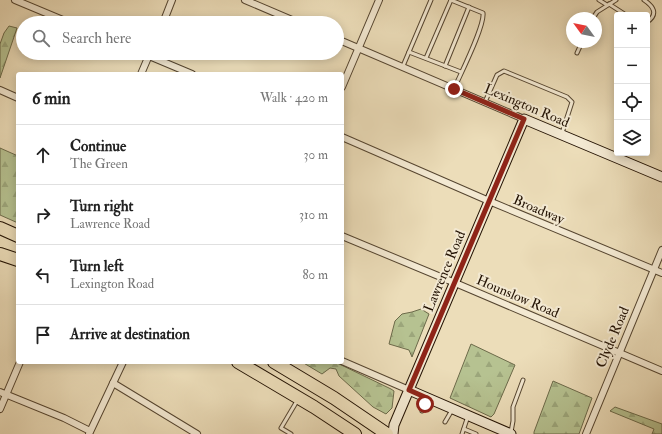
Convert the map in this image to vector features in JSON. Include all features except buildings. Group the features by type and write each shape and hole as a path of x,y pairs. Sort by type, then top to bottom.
{"highway":[{"path":"0,228 16,235"},
{"path":"0,232 16,235"},
{"path":"0,254 16,259"},
{"path":"241,364 299,398 355,434"},
{"path":"277,364 334,398 387,434"}],"street":[{"path":"15,0 53,16"},
{"path":"166,16 172,0"},
{"path":"245,0 283,16"},
{"path":"344,82 379,0"},
{"name":"Lexington Road","path":"344,42 662,177"},
{"path":"142,72 147,60"},
{"path":"162,60 188,72"},
{"path":"0,90 16,97"},
{"name":"Lawrence Road","path":"393,434 394,426 524,119"},
{"name":"Broadway","path":"344,138 489,201 662,273"},
{"name":"Hounslow Road","path":"344,237 662,371"},
{"name":"Clyde Road","path":"586,434 662,250"},
{"path":"344,362 511,434"},
{"path":"0,409 3,394 19,364"},
{"path":"91,431 122,364"},
{"path":"113,383 197,434"},
{"path":"3,394 64,418 97,434"}],"lane":[{"path":"403,68 431,0"},
{"path":"426,58 451,0 483,13 484,17 480,30 454,89"},
{"path":"599,0 621,12"},
{"path":"597,12 616,0"},
{"path":"644,0 652,6 654,10 652,18 650,20"},
{"path":"444,66 469,7"},
{"path":"577,53 579,48"},
{"path":"409,52 461,72"},
{"path":"484,102 497,75 504,71 567,97 572,102 561,135"},
{"path":"511,434 513,407 523,380"},
{"path":"291,434 281,428 299,398"},
{"path":"422,411 427,398"},
{"path":"445,422 452,409"},
{"path":"462,434 468,416"},
{"path":"464,429 476,434"}],"green space":[{"path":"9,26 16,28 0,78 0,44 4,33"},
{"path":"0,148 16,155 16,222 0,215"},
{"path":"421,309 429,314 412,357 409,350 389,344 395,321 402,314"},
{"path":"471,344 515,365 494,414 491,417 450,398"},
{"path":"305,364 339,364 391,389 394,391 392,408 386,414 373,407 339,376 336,369 330,368 322,374"},
{"path":"553,381 592,398 579,434 534,434"},
{"path":"615,407 662,424 662,434 652,434 654,429 610,411"}],"route":[{"path":"425,404 427,398 409,390 524,119 454,89"}]}
